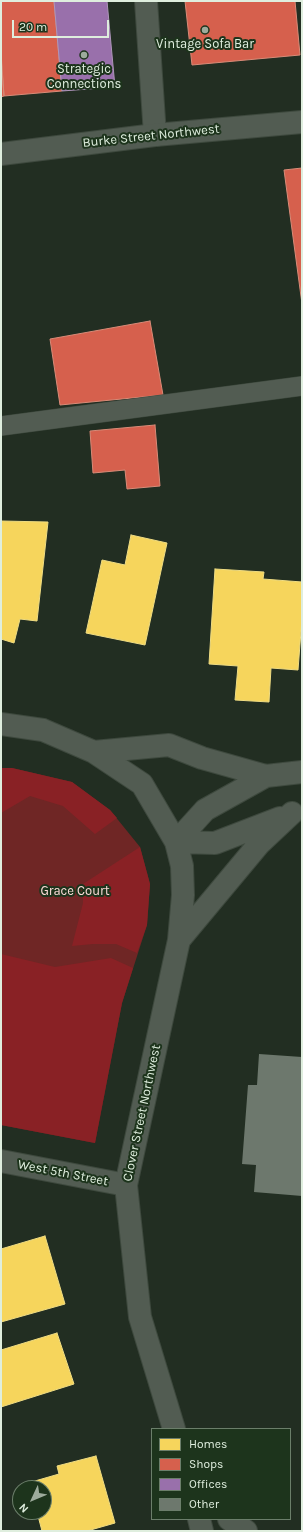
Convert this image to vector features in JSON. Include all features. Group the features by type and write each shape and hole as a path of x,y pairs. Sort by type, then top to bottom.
{"street":[{"path":"146,1 155,135"},
{"name":"Burke Street Northwest","path":"1,154 155,135 302,122"},
{"name":"Clover Street Northwest","path":"1,724 43,730 94,752 142,784 176,842 182,866 183,895 179,940 126,1185 140,1317 174,1428"},
{"path":"94,752 169,745 202,758 266,776 302,772"},
{"path":"176,842 205,810 266,776"},
{"path":"176,842 215,843 242,833 297,808"},
{"path":"179,940 259,844 297,808"},
{"name":"West 5th Street","path":"1,1161 126,1185"},
{"path":"199,1520 202,1531"},
{"path":"230,1520 246,1531"}],"lane":[{"path":"1,426 302,386"}],"green space":[{"name":"Grace Court","path":"1,768 12,768 72,782 110,810 140,847 150,884 147,925 122,1003 95,1143 1,1125"}],"shaded area":[{"path":"1,768 12,768 72,782 110,810 117,818 95,834 63,806 30,796 1,813"},
{"path":"140,847 150,884 147,925 137,953 116,944 72,946 83,903 83,884"},
{"path":"1,954 55,967 111,958 133,968 122,1003 95,1143 1,1125"}],"building: Homes":[{"path":"1,521 48,522 37,621 20,619 14,643 1,639"},
{"path":"131,535 167,543 145,645 86,633 102,560 125,565"},
{"path":"215,569 264,572 263,579 302,582 302,618 298,670 271,668 269,702 235,700 238,666 209,664"},
{"path":"45,1236 65,1304 1,1322 1,1249"},
{"path":"57,1333 74,1384 1,1407 1,1350"},
{"path":"96,1456 115,1523 87,1531 42,1531 39,1520 52,1520 52,1480 38,1480 59,1474 57,1466"}],"building: Shops":[{"path":"1,1 54,1 62,91 4,96 1,52"},
{"path":"185,1 295,1 300,55 192,65"},
{"path":"1,57 4,96 1,97"},
{"path":"302,168 302,304 284,170"},
{"path":"150,321 163,395 60,405 50,339"},
{"path":"155,425 160,486 127,489 125,470 93,473 90,431"}],"building: Offices":[{"path":"54,1 107,1 115,87 62,91"}],"building: Other":[{"path":"259,1054 302,1057 302,1196 254,1192 256,1165 242,1164 248,1085 257,1085"}],"place":[{"name":"Vintage Sofa Bar","path":"205,30"},
{"name":"Strategic Connections","path":"84,55"}]}
